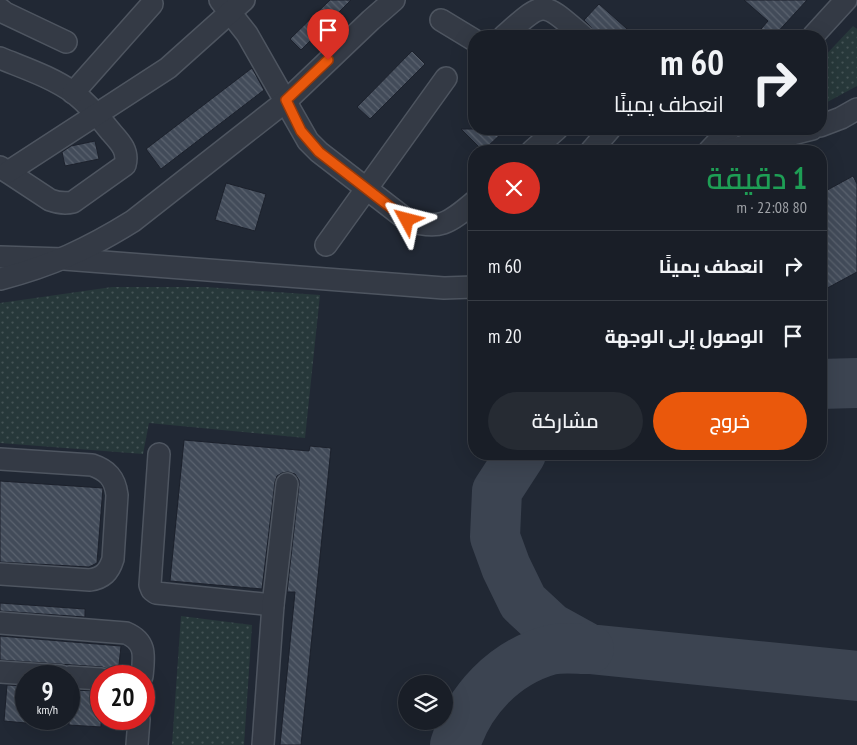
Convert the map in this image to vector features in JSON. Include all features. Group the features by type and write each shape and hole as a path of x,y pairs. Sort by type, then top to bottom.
{"lane":[{"path":"0,279 35,270 64,259 133,221 286,100 370,20 394,0"},
{"path":"818,30 846,0"},
{"path":"852,0 857,4"},
{"path":"73,92 152,4"},
{"path":"1,60 59,84 73,92 98,115 123,147 127,159 125,165 73,202 66,204 50,200 4,170 98,115 168,68 232,4 246,34 286,100 301,131 319,152 407,220 430,225 441,224 452,221 468,207"},
{"path":"510,30 530,10 545,5 553,7 576,30"},
{"path":"0,9 66,42"},
{"path":"441,20 468,36"},
{"path":"326,245 446,78"},
{"path":"827,123 857,109"},
{"path":"539,145 551,135"},
{"path":"596,145 605,135"},
{"path":"715,145 724,135"},
{"path":"749,145 788,135"},
{"path":"0,257 64,259 444,288 468,287"},
{"path":"159,454 150,585 152,590 156,593 273,605"},
{"path":"0,459 102,468 116,484 117,495 113,560 110,568 98,579 0,574"},
{"path":"263,745 273,605 287,484"},
{"path":"0,623 126,632 133,636 142,647 144,654 143,665"},
{"path":"0,672 15,673"},
{"path":"137,745 138,730"}],"shaded area":[{"path":"853,26 857,29 857,86 827,102 827,54"},
{"path":"112,287 205,287 320,295 305,438 149,423 143,454 0,443 0,303"},
{"path":"181,616 252,625 244,745 172,745"}],"building":[{"path":"330,0 351,0 301,50 290,39"},
{"path":"744,0 807,0 780,30 760,30 768,21"},
{"path":"599,4 628,30 592,30 584,20"},
{"path":"412,51 425,64 370,119 357,107"},
{"path":"252,68 264,90 161,169 146,149"},
{"path":"461,129 468,129 468,135 500,135 489,145 477,145"},
{"path":"95,141 99,159 65,166 62,152 71,146"},
{"path":"853,176 857,184 857,272 827,288 827,190"},
{"path":"226,183 266,194 255,231 215,220"},
{"path":"184,440 309,451 310,446 331,448 301,745 280,745 295,592 287,592 299,480 295,474 288,472 277,476 262,589 170,581"},
{"path":"0,481 103,488 97,563 89,567 0,562"},
{"path":"0,603 85,609 85,617 0,611"},
{"path":"0,636 121,646 119,665 90,666 0,660"},
{"path":"7,685 15,685 15,722 4,721"},
{"path":"80,690 90,691 90,726 80,726"}],"taxiway":[{"path":"827,384 857,383"},
{"path":"517,460 497,491 495,537 506,567 523,602 551,628 589,649 857,676"},
{"path":"455,745 469,713 490,686 503,674 533,656 550,650 564,648 589,649"}],"route":[{"path":"328,60 286,100 301,131 319,152 407,220"}]}
